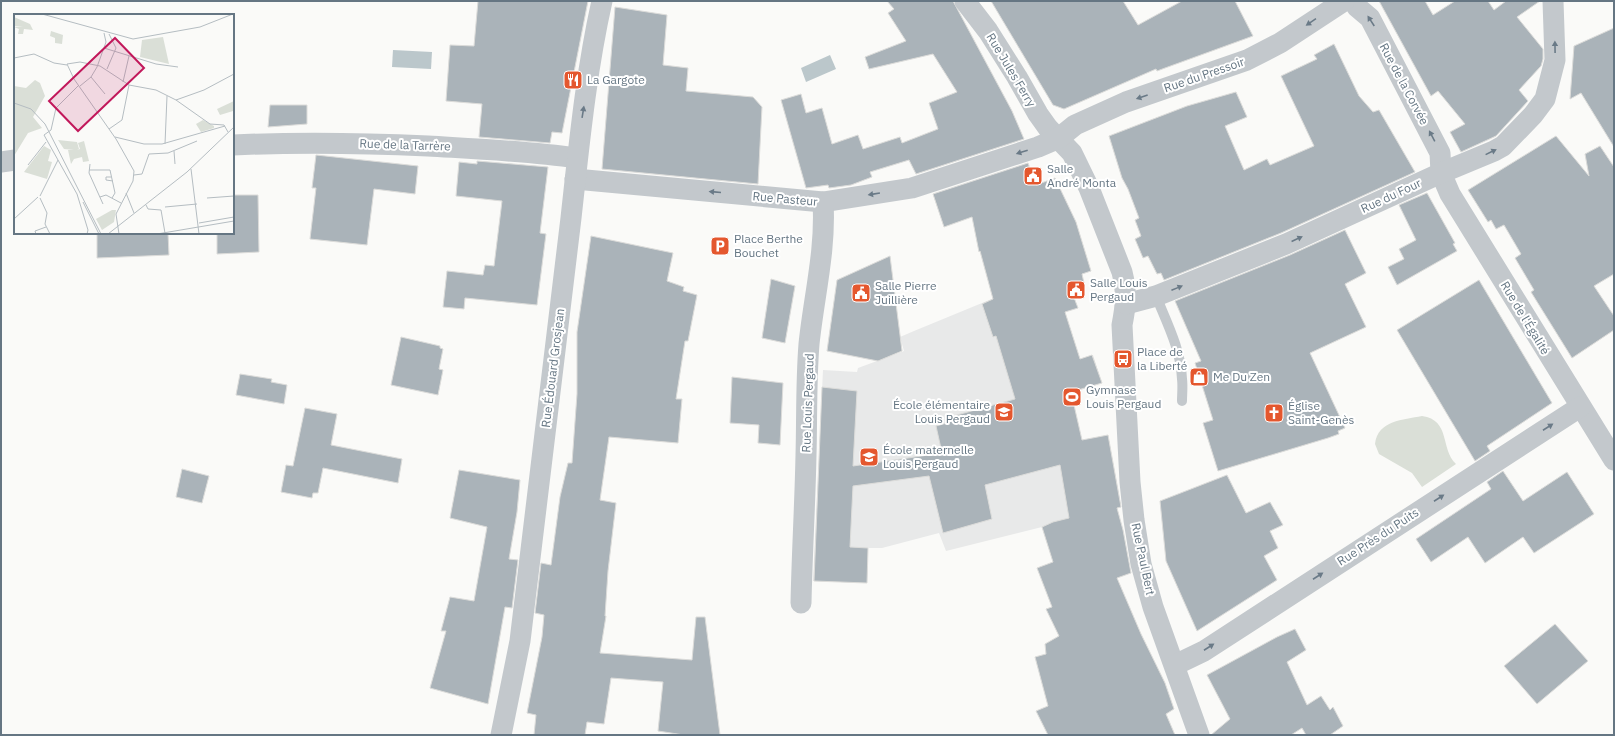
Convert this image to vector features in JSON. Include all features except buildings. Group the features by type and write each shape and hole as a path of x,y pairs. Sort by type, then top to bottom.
{"street":[{"name":"Rue Édouard Grosjean","path":"501,735 520,641 577,158 597,23 602,1"},
{"name":"Rue Jules Ferry","path":"965,1 988,31 1018,77 1038,114 1058,138"},
{"name":"Rue du Pressoir","path":"1058,138 1075,125 1126,102 1247,60 1266,51 1344,1"},
{"name":"Rue de la Corvée","path":"1353,1 1357,7 1370,18 1440,153 1441,173"},
{"name":"Rue du Four","path":"1126,304 1156,296 1286,244 1441,173 1494,152 1503,146 1533,115 1546,99 1555,60 1553,1"},
{"name":"Rue Pasteur","path":"575,179 823,202 912,188 1038,147 1058,138"},
{"path":"1058,138 1072,153 1089,188 1122,272 1126,286 1126,304"},
{"name":"Rue de la Tarrère","path":"234,145 272,143 364,143 497,149 577,158"},
{"path":"1,162 14,160"},
{"name":"Rue de l'Égalité","path":"1441,173 1450,194 1614,460"},
{"name":"Rue Louis Pergaud","path":"801,604 809,359 821,258 824,222 823,202"},
{"name":"Rue Paul Bert","path":"1126,304 1122,325 1130,482 1141,564 1153,607 1199,735"},
{"name":"Rue Près du Puits","path":"1175,666 1204,651 1580,407"}],"lane":[{"path":"1156,296 1175,343 1178,355 1182,378 1182,401"}],"shaded area":[{"path":"393,50 432,52 431,69 392,67"},
{"path":"830,55 836,69 806,82 801,68"},
{"name":"École élémentaire Louis Pergaud","path":"1082,274 1084,283 1079,288 1071,292 1078,308 1065,312 1080,359 1093,355 1102,383 1071,393 1082,440 1108,435 1121,505 946,551 939,533 882,548 868,548 867,583 813,581 823,370 857,372 858,368 904,351 900,337 999,296"},
{"path":"1422,416 1437,423 1444,436 1451,458 1456,464 1422,487 1412,473 1379,454 1375,444 1377,436 1381,430 1392,422"}],"place":[{"name":"La Gargote","path":"573,80"},
{"name":"Salle André Monta","path":"1033,176"},
{"name":"Place Berthe Bouchet","path":"720,246"},
{"name":"Salle Louis Pergaud","path":"1076,290"},
{"name":"Salle Pierre Juillière","path":"861,293"},
{"name":"Place de la Liberté","path":"1123,359"},
{"name":"Me Du Zen","path":"1199,377"},
{"name":"Gymnase Louis Pergaud","path":"1072,397"},
{"name":"École élémentaire Louis Pergaud","path":"1004,412"},
{"name":"Église Saint-Genès","path":"1274,413"},
{"name":"École maternelle Louis Pergaud","path":"869,457"}]}
